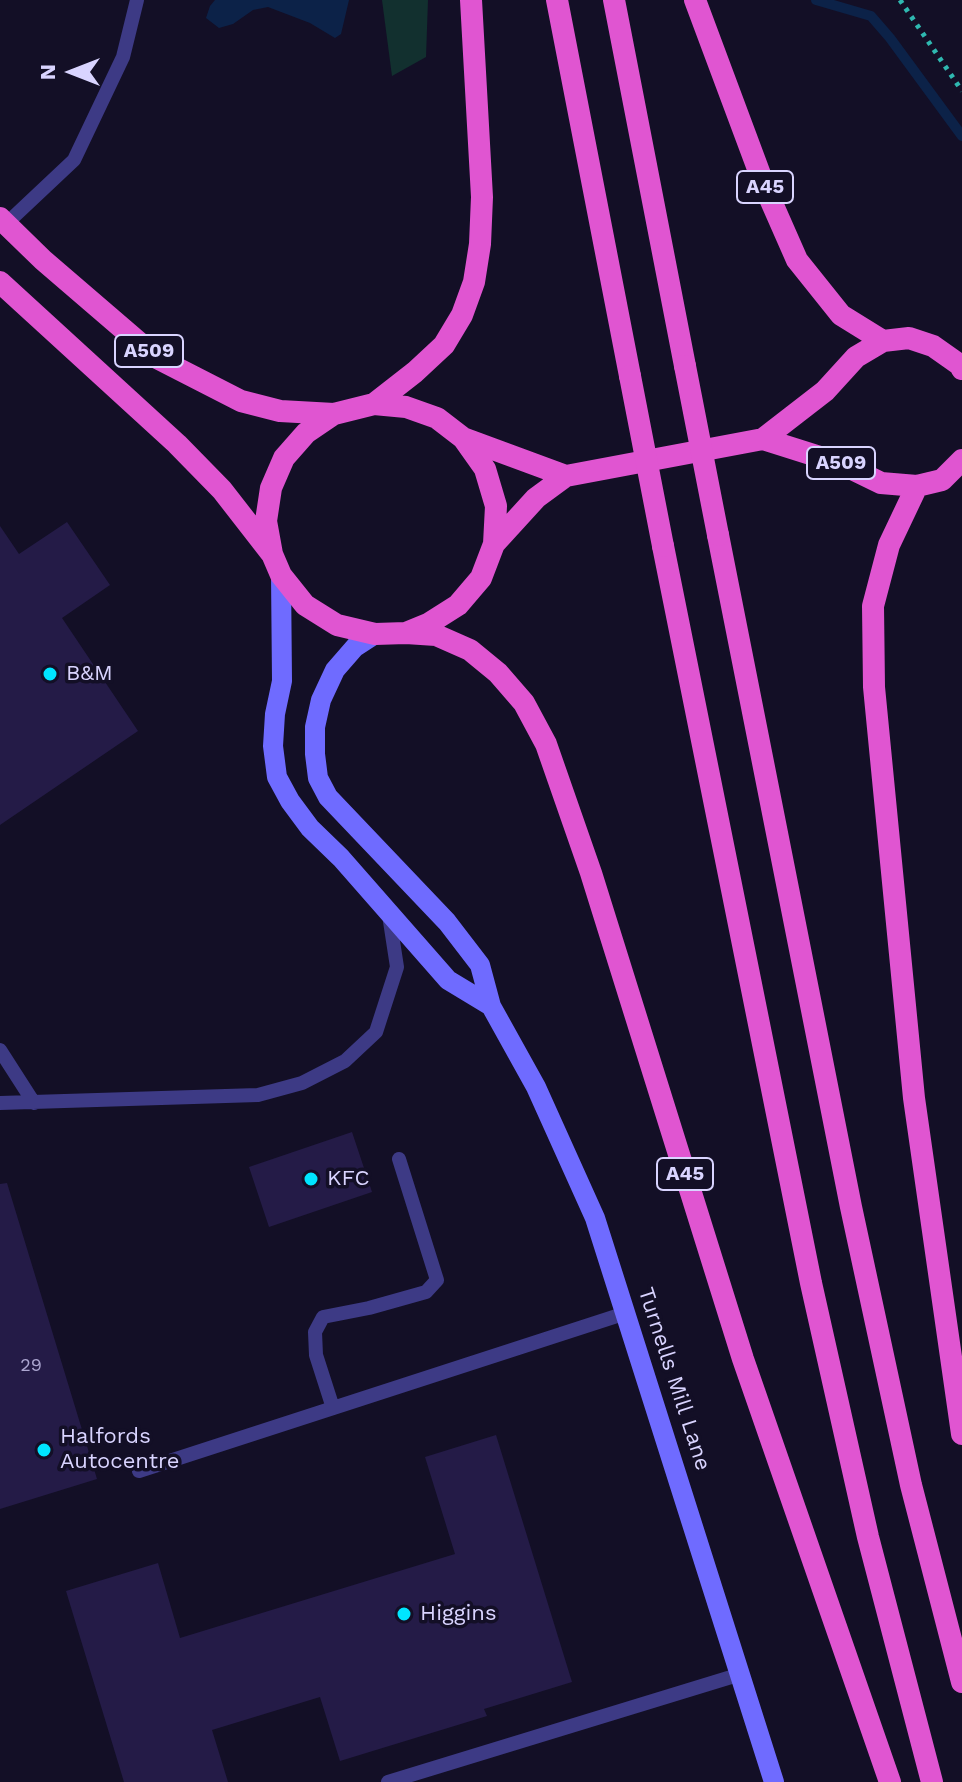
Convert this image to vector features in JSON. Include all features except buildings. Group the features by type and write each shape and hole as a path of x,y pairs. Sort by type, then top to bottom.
{"highway":[{"path":"374,404 444,345 462,315 474,282 480,244 482,197 471,0"},
{"path":"557,0 814,1298 868,1537 932,1782"},
{"path":"614,0 854,1222 911,1485 962,1682"},
{"name":"A45","path":"695,0 764,185 797,260 841,315 883,341"},
{"name":"A509","path":"3,221 157,358 241,401 280,411 334,414"},
{"name":"A509","path":"0,282 177,444 222,490 272,554"},
{"path":"883,341 909,338 933,346 962,369"},
{"name":"A509","path":"494,544 536,498 566,476 763,439 825,391 856,357 883,341"},
{"path":"374,404 406,407 437,418 463,438 485,469 496,506 494,544 481,578 458,605 428,624 406,633 375,634 337,625 305,605 281,575 272,554 266,521 271,488 284,458 306,433 334,414 374,404"},
{"path":"463,438 566,476"},
{"name":"A509","path":"763,439 842,464 881,483 917,486"},
{"path":"962,460 942,480 917,486 889,545 873,606 874,687 914,1098 962,1434"},
{"name":"A45","path":"406,633 436,635 470,650 498,673 524,703 546,744 591,873 743,1359 890,1782"}],"main road":[{"name":"Turnells Mill Lane","path":"281,575 282,681 275,714 273,746 277,777 310,828 341,858 448,980 491,1006"},
{"name":"Turnells Mill Lane","path":"375,634 355,647 335,670 321,700 315,727 318,778 336,806 400,869 480,965 491,1006 536,1087 590,1205 774,1782"}],"lane":[{"path":"3,221 74,160 123,57 137,0"},
{"path":"0,1103 258,1095 302,1083 345,1061 376,1032 397,967 389,914"},
{"path":"0,1050 34,1103"},
{"path":"333,1408 316,1355 315,1332 323,1317 426,1292 437,1280 399,1159"},
{"path":"139,1471 626,1313"},
{"path":"388,1782 741,1674"}],"path":[{"path":"900,0 962,91"}],"green space":[{"path":"382,0 428,0 426,57 392,76"}],"water":[{"path":"215,0 349,0 341,34 335,38 310,23 268,7 253,10 233,24 219,28 206,18"}],"waterway":[{"path":"816,0 871,16 962,136"}],"place":[{"name":"B&M","path":"50,674"},
{"name":"KFC","path":"311,1179"},
{"name":"Halfords Autocentre","path":"44,1450"},
{"name":"Higgins","path":"404,1614"}]}
